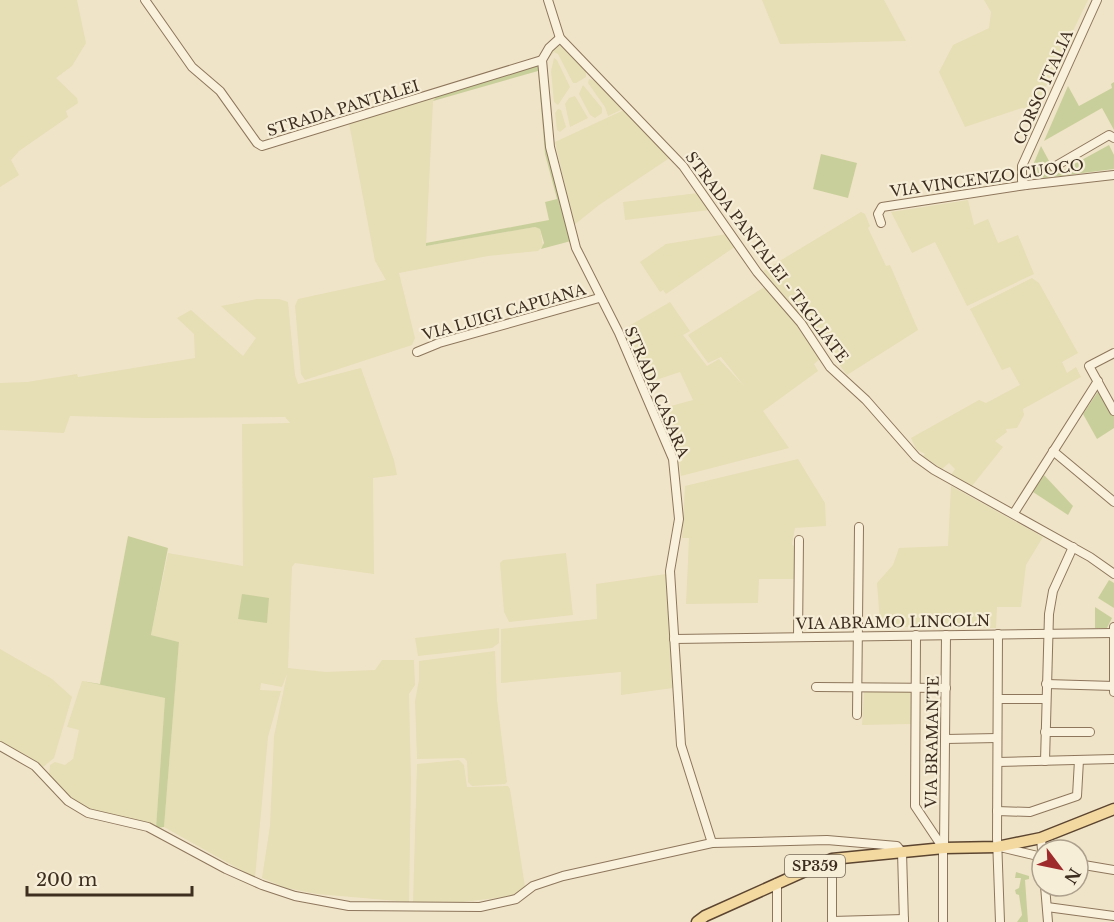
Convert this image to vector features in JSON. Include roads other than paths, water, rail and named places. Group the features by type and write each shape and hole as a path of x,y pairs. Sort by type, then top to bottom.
{"main road":[{"name":"SP359","path":"1041,838 1114,809"},
{"name":"SP359","path":"697,922 832,859 943,848 997,847 1030,840"}],"street":[{"name":"STRADA PANTALEI","path":"145,0 192,67 220,90 257,143 262,146 542,60"},
{"path":"542,60 549,48 560,38 548,0"},
{"name":"CORSO ITALIA","path":"1026,184 1022,181 1022,166 1097,0"},
{"name":"STRADA PANTALEI - TAGLIATE","path":"560,38 683,166 757,272 801,322 842,380 866,400 916,456 934,470 1073,547 1114,574"},
{"name":"STRADA CASARA","path":"542,60 550,147 573,238 599,298 619,333 673,459 679,503 677,534 670,571 681,745 712,843"},
{"path":"1054,167 1109,135 1114,138"},
{"name":"VIA VINCENZO CUOCO","path":"881,223 878,214 882,207 1026,184 1114,175"},
{"name":"VIA LUIGI CAPUANA","path":"417,352 439,343 599,298"},
{"path":"1114,353 1089,366 1114,411"},
{"path":"1014,513 1098,381"},
{"path":"1053,451 1114,502"},
{"path":"857,715 859,527"},
{"path":"798,637 799,540"},
{"path":"1045,761 1047,634 1053,591 1073,547"},
{"path":"1113,630 1114,692"},
{"name":"VIA ABRAMO LINCOLN","path":"674,639 1047,634 1113,630"},
{"path":"998,634 997,847 1000,922"},
{"path":"916,635 915,808 943,848"},
{"name":"VIA BRAMANTE","path":"944,922 946,635"},
{"path":"1047,684 1114,686"},
{"path":"816,687 946,688"},
{"path":"998,699 1046,699"},
{"path":"1046,732 1090,732"},
{"path":"946,739 997,738"},
{"path":"0,746 35,766 68,801 88,813 148,827 226,869 271,888 349,906 480,907 516,899 533,886 563,876 712,843 827,840 887,843 897,846 902,852 904,920 832,921 832,859"},
{"path":"998,762 1114,759"},
{"path":"997,811 1030,812 1077,796 1079,794 1079,760"},
{"path":"997,847 1030,854"},
{"path":"1090,866 1114,870"},
{"path":"777,883 777,922"},
{"path":"1046,898 1048,922"},
{"path":"1047,907 1114,916"}]}
